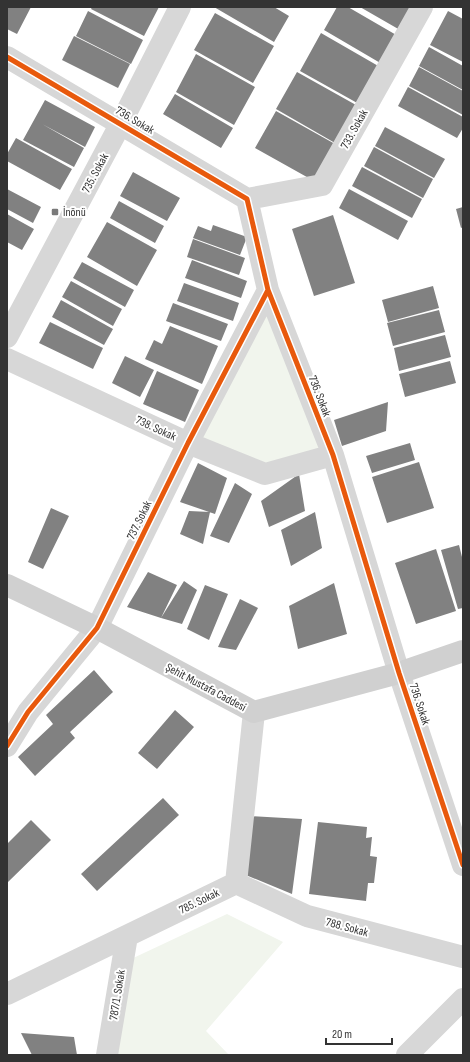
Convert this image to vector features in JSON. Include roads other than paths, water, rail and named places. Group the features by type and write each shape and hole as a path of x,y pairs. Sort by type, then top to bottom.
{"street":[{"name":"735. Sokak","path":"7,336 121,123 180,7"},
{"name":"733. Sokak","path":"247,199 322,185 422,7"},
{"name":"736. Sokak","path":"7,57 121,123 247,199 268,290 333,455 399,673 463,865"},
{"name":"737. Sokak","path":"7,746 28,712 97,628 188,443 268,290"},
{"name":"738. Sokak","path":"7,360 188,443 265,474 333,455"},
{"name":"Şehit Mustafa Caddesi","path":"7,585 97,628 254,712 399,673 463,651"},
{"path":"236,883 254,712"},
{"name":"785. Sokak","path":"7,994 236,883"},
{"name":"788. Sokak","path":"236,883 307,916 463,957"},
{"name":"787/1. Sokak","path":"107,1055 127,936"},
{"path":"407,1055 463,999"}],"place":[{"name":"İnönü","path":"55,212"}]}
